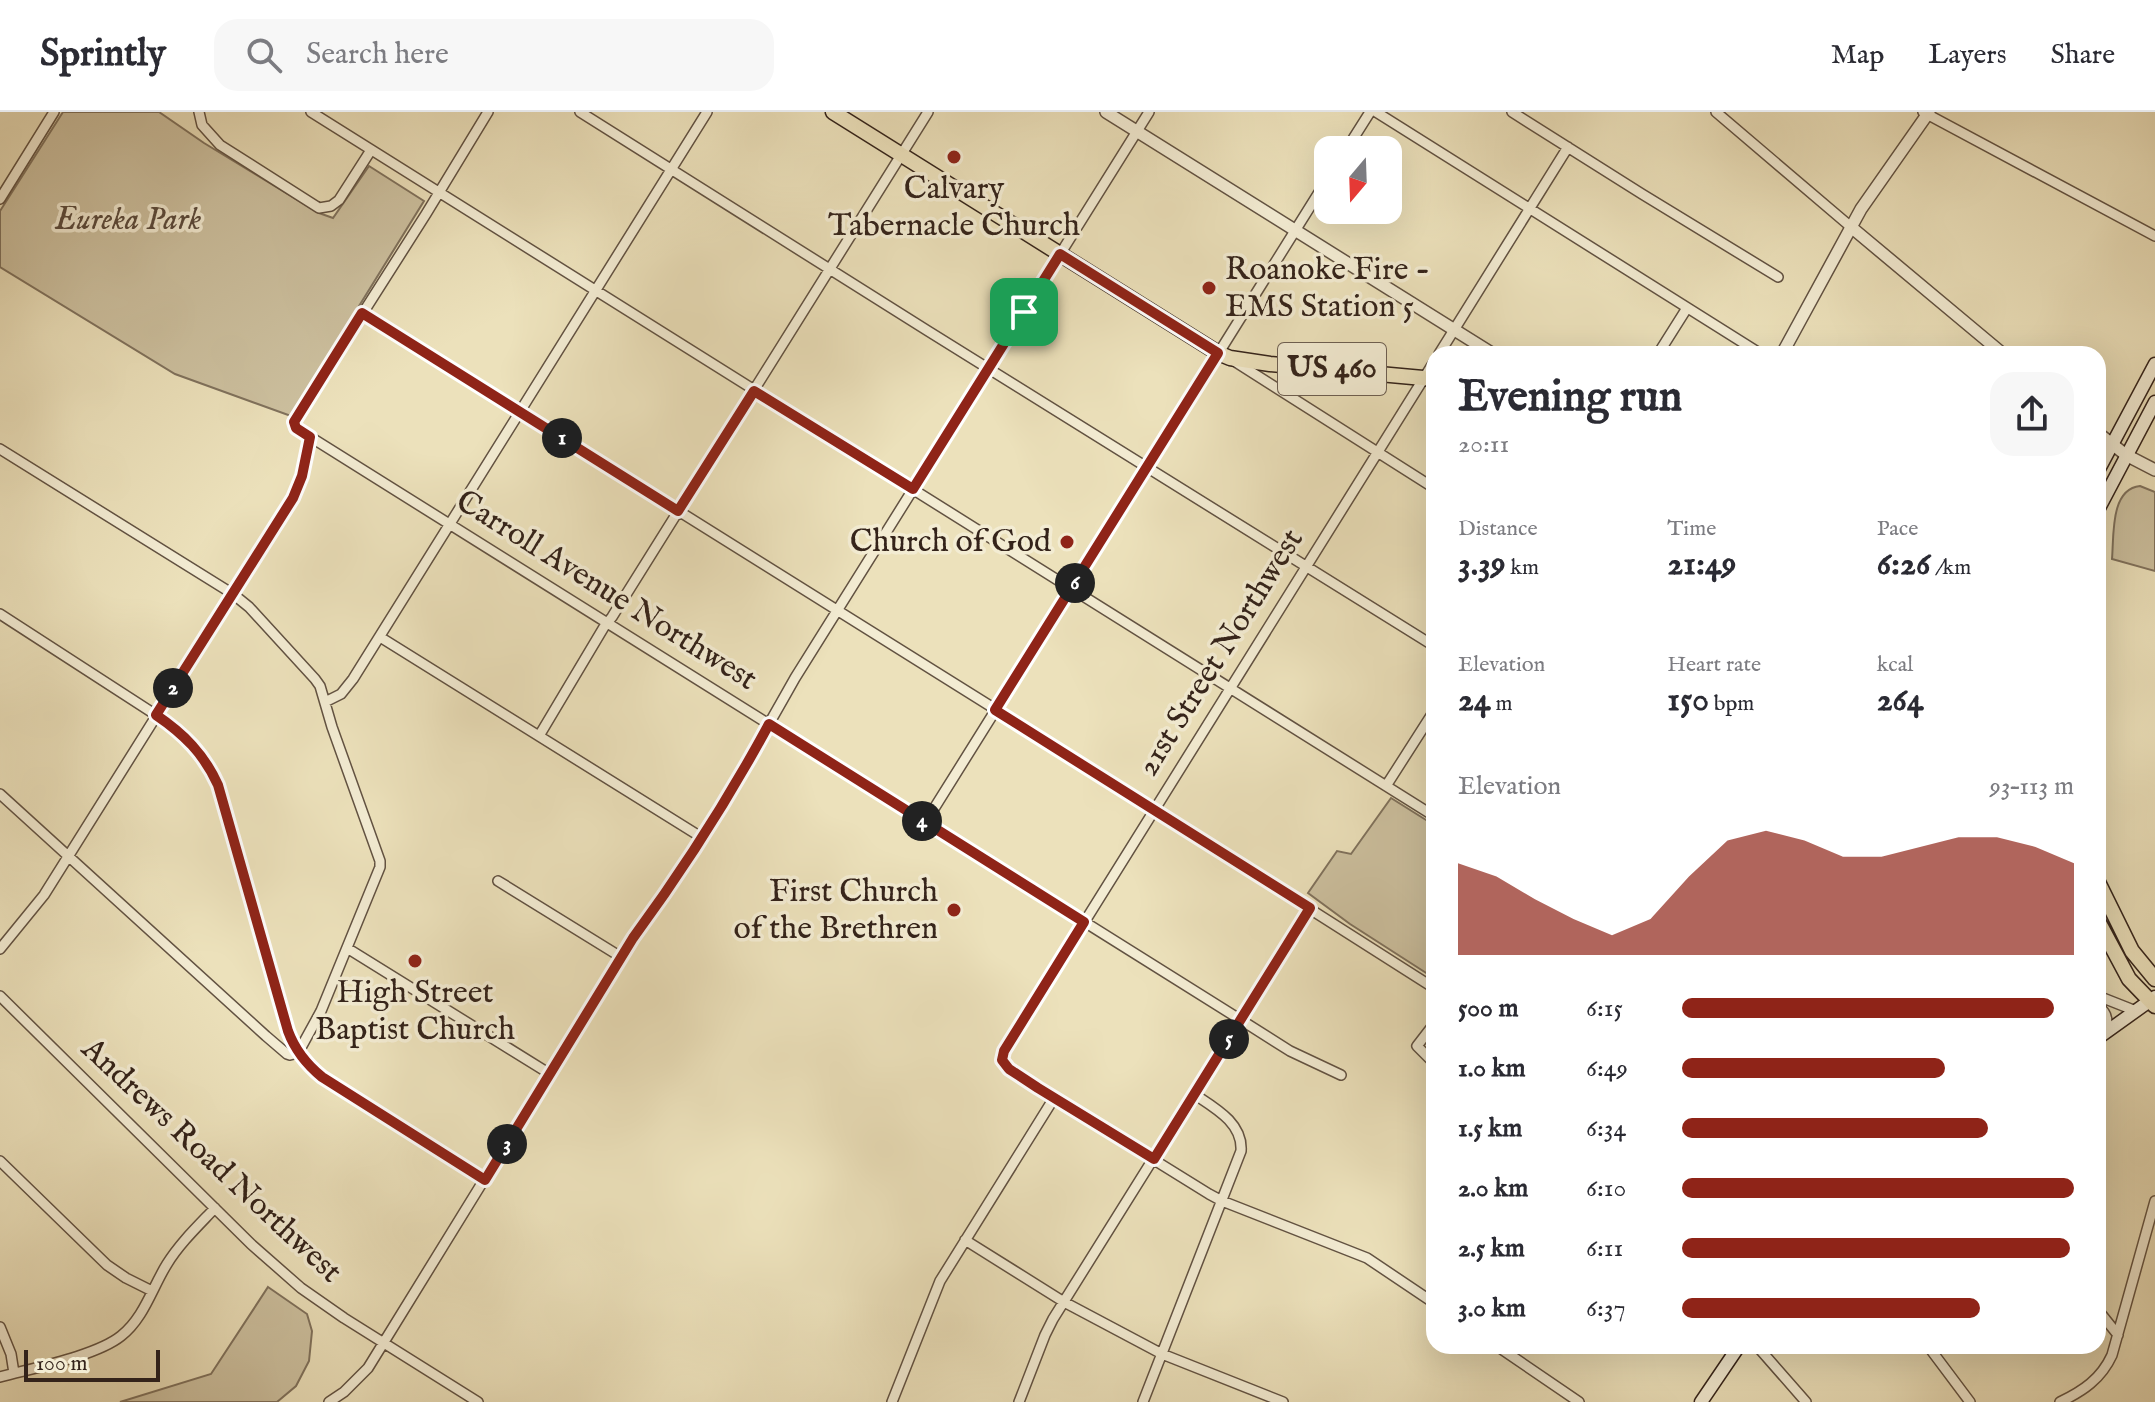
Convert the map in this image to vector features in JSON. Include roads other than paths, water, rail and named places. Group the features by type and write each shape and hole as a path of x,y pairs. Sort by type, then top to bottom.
{"main road":[{"name":"US 460","path":"833,112 1224,356 1270,364 1426,378"},
{"path":"2106,456 2155,364"},
{"path":"2106,494 2155,402"},
{"path":"2106,898 2132,951 2155,979"},
{"path":"2106,937 2129,979 2153,1001 2106,1032"},
{"path":"1701,1402 1734,1354"}],"street":[{"path":"0,199 54,112"},
{"path":"199,112 202,125 220,145 319,208 331,206 339,200 371,150"},
{"path":"311,112 1426,811"},
{"path":"488,112 362,313 1426,983"},
{"path":"580,112 1426,641"},
{"path":"325,702 346,689 380,637 707,112"},
{"path":"539,736 928,112"},
{"path":"1106,112 1481,346"},
{"path":"329,1402 356,1381 384,1343 621,957 701,837 795,678 1149,112"},
{"path":"1356,136 1373,112 1748,346"},
{"path":"1512,112 1778,277"},
{"path":"1716,112 1993,346"},
{"path":"1786,346 1861,209 1926,113 2155,236"},
{"path":"1444,346 1568,147"},
{"path":"925,823 1147,467 1224,356 1314,200"},
{"path":"1663,346 1687,308"},
{"name":"Carroll Avenue Northwest","path":"362,313 294,426 1290,1051 1341,1075"},
{"path":"1224,356 1426,483"},
{"name":"21st Street Northwest","path":"1054,1098 1009,1069 1002,1060 1002,1054 1377,453 1426,382"},
{"path":"0,949 37,906 293,498 302,476 310,437"},
{"path":"2106,440 2126,455 2155,470"},
{"path":"0,462 3,450 233,594 249,607 315,679 380,863 313,1028 298,1053 287,1054 266,1036 0,794"},
{"path":"0,614 156,715 189,740 203,756 218,785 288,1031 298,1053 322,1077 485,1180"},
{"path":"380,637 701,837"},
{"path":"1386,786 1426,724"},
{"path":"498,881 621,957"},
{"path":"1019,1402 1045,1335 1064,1302 1310,908"},
{"path":"347,948 550,1074"},
{"name":"Andrews Road Northwest","path":"0,996 215,1208 301,1288 478,1402"},
{"path":"2106,999 2136,1011"},
{"path":"1426,1034 1417,1046 1426,1055"},
{"path":"1143,1402 1241,1151 1240,1136 1235,1127 1224,1115 1194,1094"},
{"path":"892,1402 940,1281 1054,1098 1222,1201 1367,1258 1426,1298"},
{"path":"0,1161 107,1265 152,1291"},
{"path":"2060,1402 2079,1393 2099,1377 2112,1355 2155,1201"},
{"path":"0,1377 108,1345 130,1328 174,1252 215,1208"},
{"path":"965,1240 1064,1302 1162,1354 1283,1402"},
{"path":"2106,1320 2118,1335"},
{"path":"0,1327 11,1354 14,1373"},
{"path":"1509,1354 1579,1402"},
{"path":"1764,1354 1806,1402"},
{"path":"1934,1354 1970,1402"}],"place":[{"name":"Calvary Tabernacle Church","path":"954,157"},
{"name":"Roanoke Fire - EMS Station 5","path":"1209,288"},
{"name":"Church of God","path":"1067,542"},
{"name":"First Church of the Brethren","path":"954,910"},
{"name":"High Street Baptist Church","path":"415,961"}],"park label":[{"name":"Eureka Park","path":"128,220"}]}
